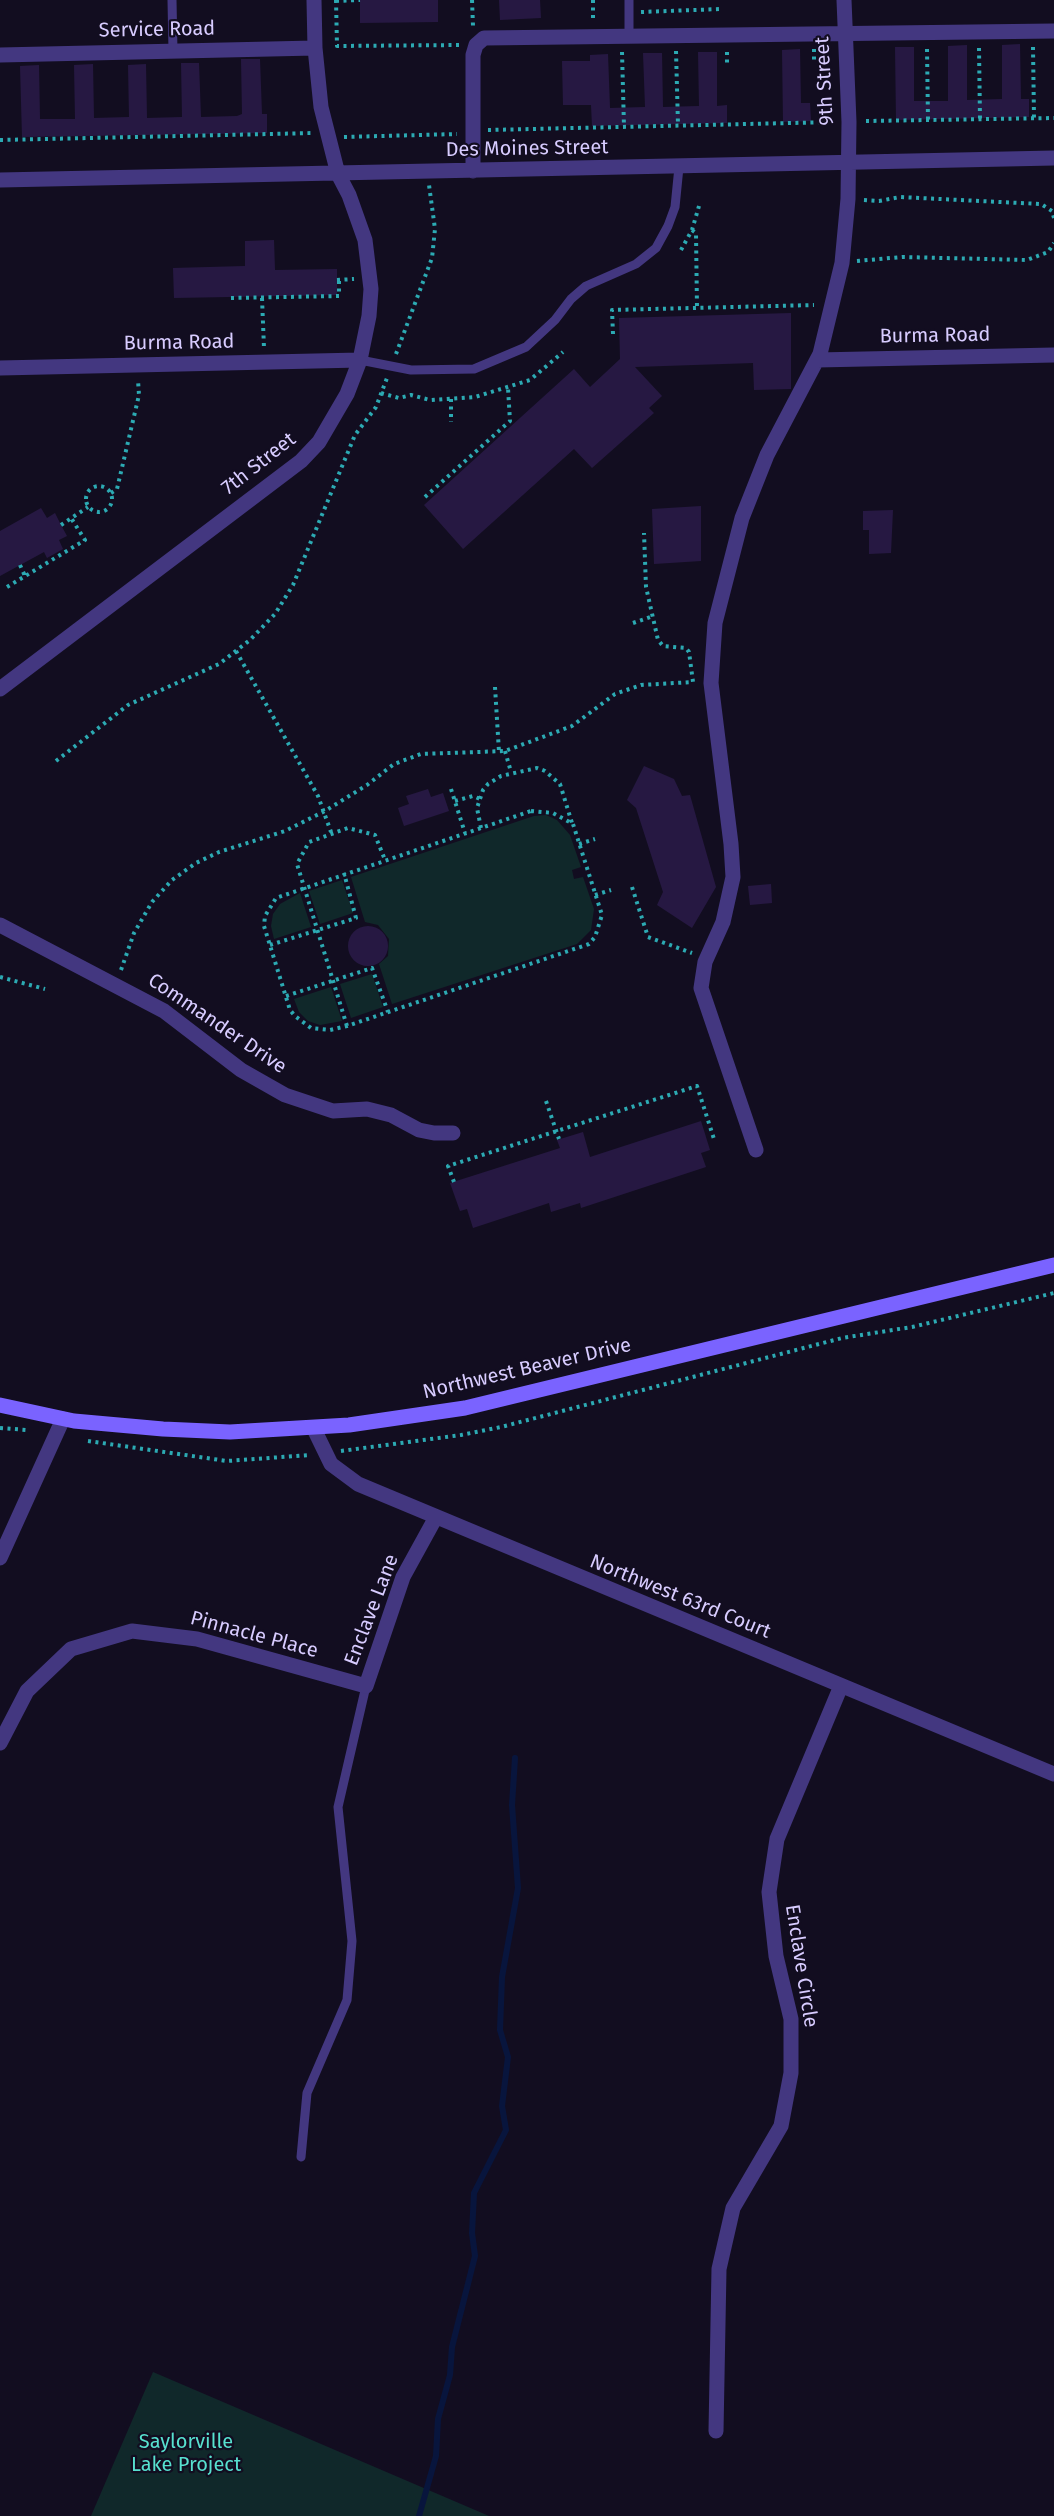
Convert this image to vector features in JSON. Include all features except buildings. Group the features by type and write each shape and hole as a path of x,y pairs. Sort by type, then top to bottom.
{"main road":[{"name":"Northwest Beaver Drive","path":"0,1405 63,1419 163,1429 230,1432 314,1429 465,1408 1054,1265"}],"street":[{"name":"7th Street","path":"0,689 301,461 319,442 342,404 360,360 369,316 369,278 365,240 349,195 338,174 321,106 315,48 314,0"},
{"name":"9th Street","path":"756,1150 701,988 707,958 723,922 733,877 711,683 715,623 723,583 742,518 767,455 817,360 842,263 848,199 849,122 843,35 844,0"},
{"path":"473,171 473,55 476,45 484,38 1054,31"},
{"name":"Service Road","path":"0,55 315,48"},
{"name":"Des Moines Street","path":"0,180 679,167 848,160 1054,158"},
{"name":"Burma Road","path":"817,360 1054,355"},
{"name":"Burma Road","path":"0,368 360,360"},
{"name":"Commander Drive","path":"0,925 164,1011 241,1070 285,1095 333,1111 367,1109 392,1115 419,1130 453,1133"},
{"path":"0,1558 63,1419"},
{"name":"Northwest 63rd Court","path":"314,1429 331,1464 358,1484 1054,1773"},
{"name":"Enclave Lane","path":"366,1686 403,1577 436,1518"},
{"name":"Pinnacle Place","path":"0,1743 27,1691 71,1649 132,1631 197,1639 366,1686"},
{"name":"Enclave Circle","path":"716,2431 719,2269 733,2208 781,2126 791,2073 791,2019 776,1956 769,1892 777,1839 841,1686"}],"lane":[{"path":"172,0 173,51"},
{"path":"626,37 630,0"},
{"path":"360,360 411,370 474,369 526,347 586,286 636,264 656,248 675,207 679,167"},
{"path":"301,2157 307,2093 347,2000 352,1941 338,1807 366,1686"}],"path":[{"path":"360,0 336,1 337,46 460,45"},
{"path":"472,0 473,26"},
{"path":"630,12 721,9"},
{"path":"1032,31 1034,118"},
{"path":"979,32 980,119"},
{"path":"927,33 928,120"},
{"path":"624,127 626,37"},
{"path":"675,37 678,125"},
{"path":"0,140 328,135 344,137 678,125 1054,118"},
{"path":"56,761 128,705 219,664 275,614 293,585 355,435 376,407 432,258 435,229 428,172"},
{"path":"848,199 879,201 900,197 1041,204 1052,211 1054,218"},
{"path":"681,250 692,230 699,206"},
{"path":"692,230 696,233 697,308"},
{"path":"842,263 902,257 1027,260 1048,252 1054,243"},
{"path":"231,298 339,296 339,280"},
{"path":"262,298 264,362"},
{"path":"613,334 612,310 833,305"},
{"path":"381,393 399,398 411,395 430,400 475,397 530,380 563,352"},
{"path":"111,493 117,489 139,395 136,365"},
{"path":"425,497 510,421 507,388"},
{"path":"451,399 451,422"},
{"path":"105,487 111,493 111,505 105,512 95,512 88,507 86,498 93,488 105,487"},
{"path":"61,525 88,507"},
{"path":"7,587 85,540 71,518"},
{"path":"116,984 134,933 152,902 171,880 196,863 219,852 285,831 325,811 367,785 394,764 421,754 505,751 572,726 615,694 641,686 693,682 689,652 686,648 663,646 658,640 646,587 644,533"},
{"path":"20,565 25,576"},
{"path":"633,623 653,616"},
{"path":"236,651 325,811 331,832"},
{"path":"495,687 499,752"},
{"path":"505,751 512,772"},
{"path":"481,828 477,808 488,784 512,772 537,768 554,778 563,790 602,915 595,937 589,944 347,1026 330,1030 311,1028 295,1016 285,996 264,926 269,907 284,894 344,873 385,860 481,828 531,811 553,813 573,824"},
{"path":"451,789 465,833"},
{"path":"455,801 473,796 480,799"},
{"path":"347,1026 297,871 309,842 331,832 348,828 375,835 385,860"},
{"path":"579,844 595,839"},
{"path":"270,945 356,918 344,873"},
{"path":"632,887 648,937 707,958"},
{"path":"595,895 611,890"},
{"path":"285,996 372,968 388,1012"},
{"path":"0,977 45,989"},
{"path":"453,1182 448,1166 697,1086 714,1139"},
{"path":"546,1101 559,1139"},
{"path":"86,1441 227,1461 324,1453 461,1435 501,1427 842,1338 912,1327 1054,1293"},
{"path":"0,1428 56,1434"}],"green space":[{"path":"546,815 557,820 570,835 581,867 572,870 574,879 583,877 594,909 591,930 577,944 392,1004 379,964 388,956 389,939 378,925 365,922 351,877 534,816"},
{"path":"342,880 353,913 320,924 309,891"},
{"path":"300,893 311,927 274,939 271,926 273,914 280,904"},
{"path":"372,974 383,1007 351,1018 340,984"},
{"path":"331,987 342,1021 320,1025 308,1021 299,1012 294,999"},
{"name":"Saylorville Lake Project","path":"153,2372 489,2516 91,2516"}],"waterway":[{"path":"419,2516 436,2456 438,2419 450,2375 452,2347 475,2256 472,2233 474,2193 506,2130 502,2106 508,2057 500,2030 502,1977 518,1888 512,1805 515,1758"}]}
